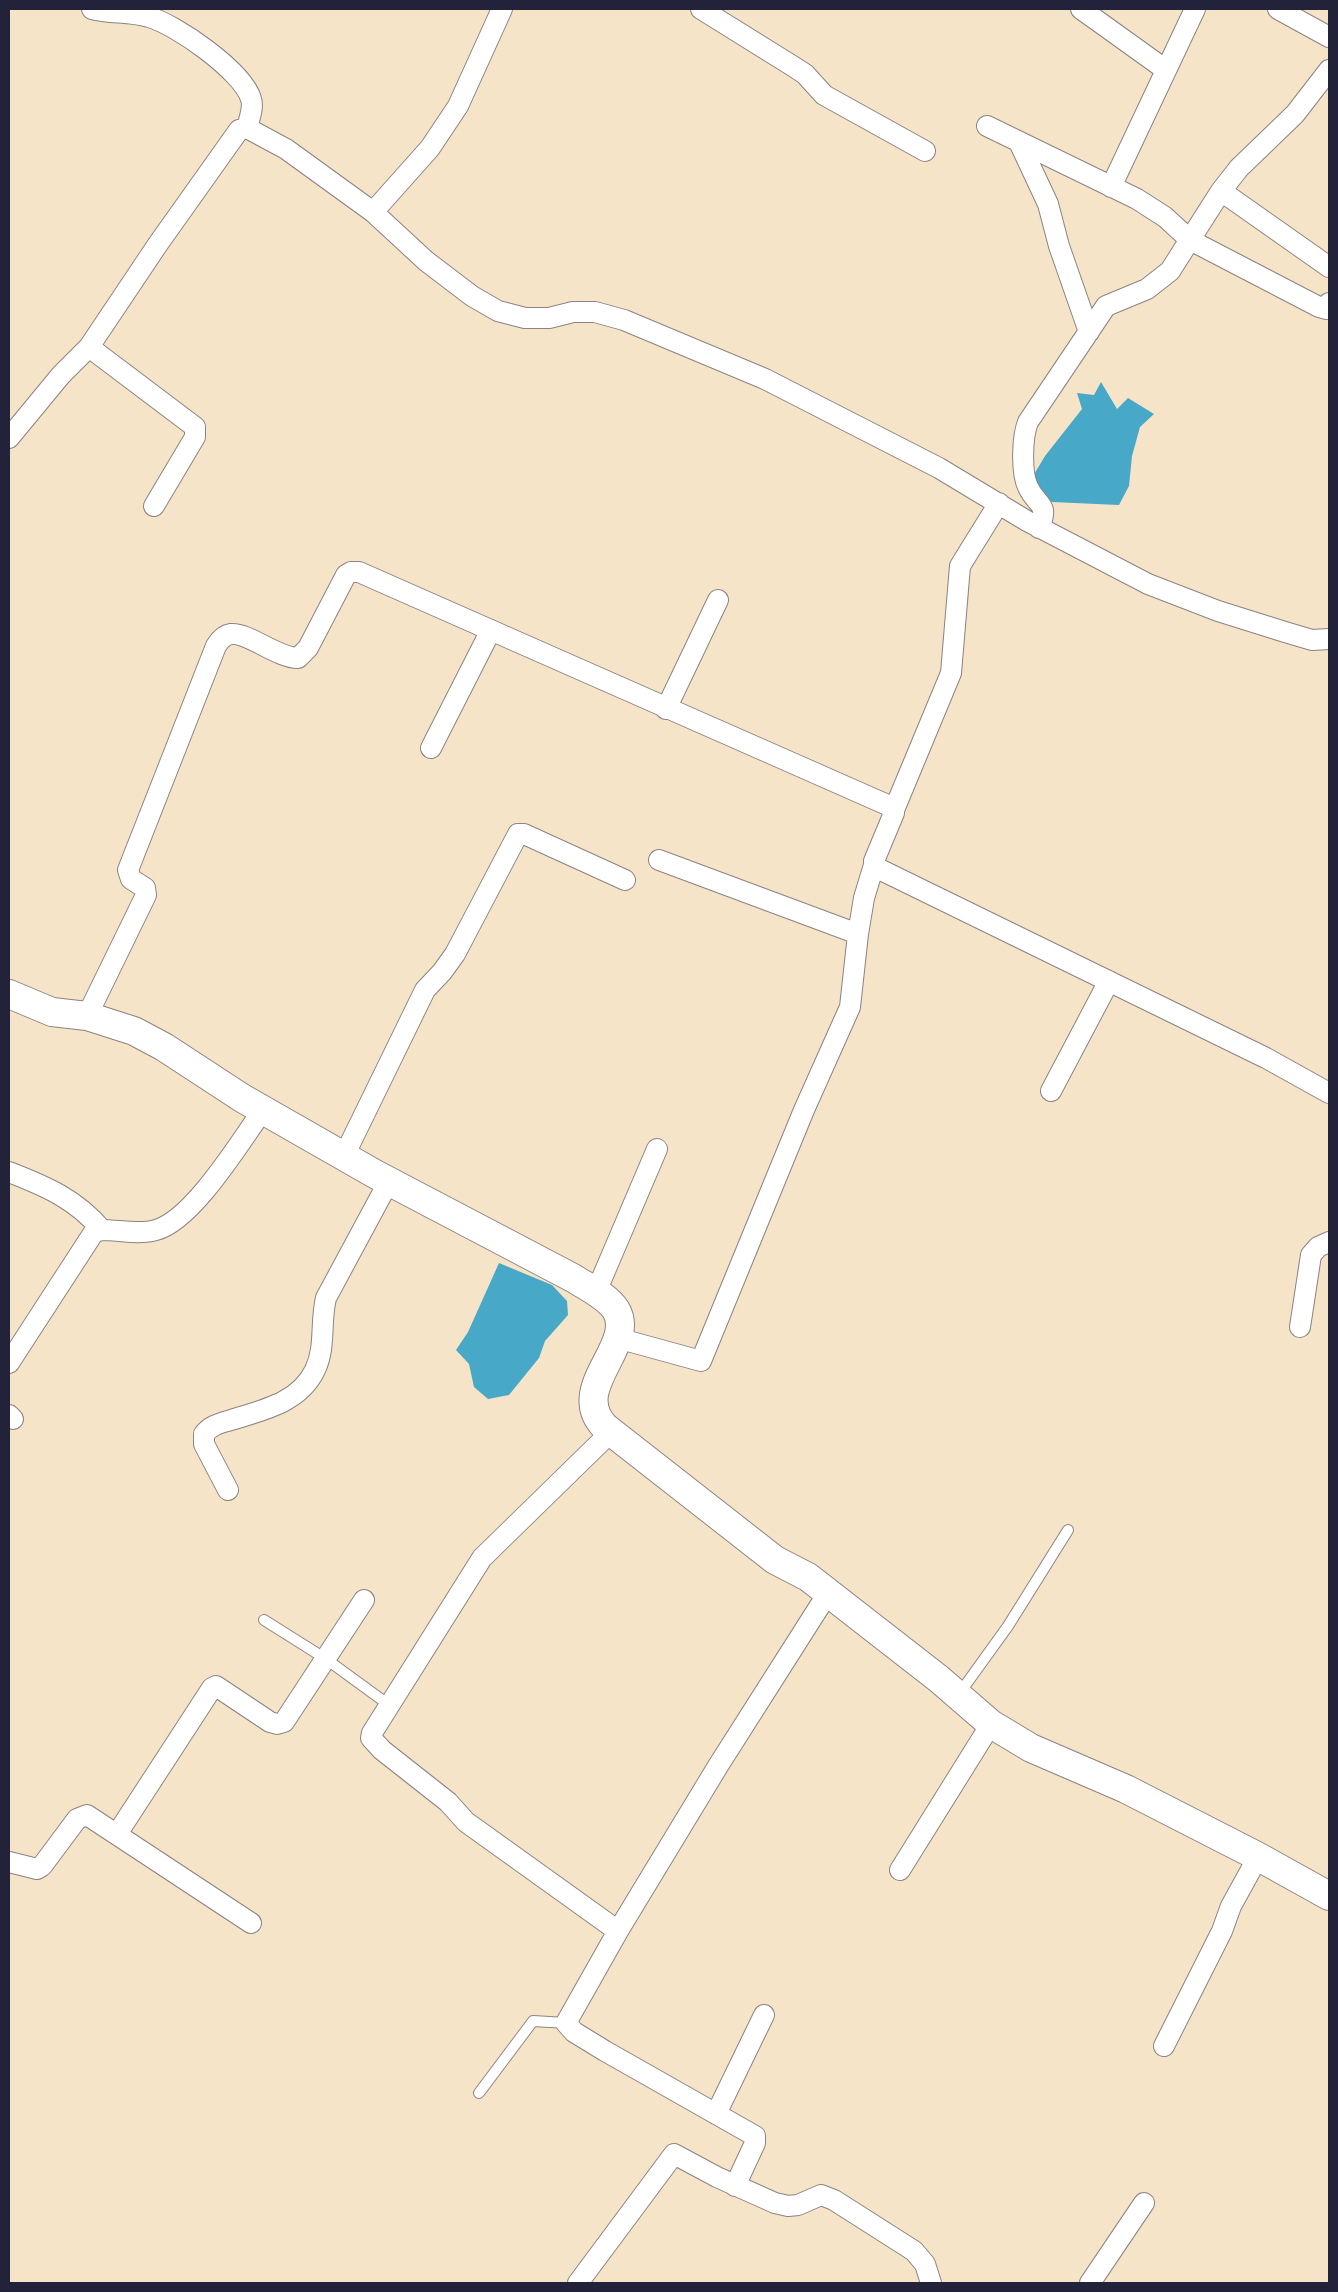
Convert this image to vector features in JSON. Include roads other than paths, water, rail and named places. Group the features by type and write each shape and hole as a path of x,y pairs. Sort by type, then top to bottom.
{"main road":[{"path":"9,994 52,1012 87,1016 134,1031 164,1047 263,1110 344,1156 596,1292 616,1311 620,1322 617,1338 595,1393 594,1408 596,1418 611,1432 775,1560 808,1577 992,1724 1031,1748 1126,1789 1329,1896"}],"street":[{"path":"92,9 103,12 160,14 217,58 238,78 252,101 247,128"},
{"path":"374,212 430,148 458,106 502,9"},
{"path":"701,9 805,74 824,95 925,150"},
{"path":"1081,9 1166,70"},
{"path":"1111,187 1195,9"},
{"path":"1278,9 1329,37"},
{"path":"1039,528 1044,516 1044,508 1029,490 1026,481 1025,429 1110,303 1147,288 1166,275 1221,191 1247,159 1295,114 1329,70"},
{"path":"987,126 1111,187 1165,217 1190,240 1319,308 1326,309 1329,303"},
{"path":"9,438 54,382 90,346 158,244 239,130 247,128 286,149 374,212 426,261 472,296 498,311 524,318 549,318 573,312 595,312 624,320 765,379 939,468 1039,528 1148,584 1209,607 1312,640 1329,639"},
{"path":"1019,142 1048,204 1059,246 1089,332"},
{"path":"1221,191 1329,267"},
{"path":"90,346 195,427 195,437 154,506"},
{"path":"617,1338 701,1361 804,1110 850,1007 864,898 874,865 894,810 952,673 960,566 999,503"},
{"path":"87,1016 146,895 146,888 129,876 130,862 210,657 224,637 236,634 285,656 298,658 308,648 346,575 351,572 359,572 894,810"},
{"path":"666,708 718,600"},
{"path":"431,748 491,630"},
{"path":"344,1156 424,990 442,972 455,954 518,834 524,834 625,880"},
{"path":"659,860 858,934"},
{"path":"874,865 1266,1058 1329,1093"},
{"path":"1051,1090 1109,981"},
{"path":"9,1363 87,1240 94,1232 102,1230 155,1231 172,1223 205,1190 263,1110"},
{"path":"596,1292 657,1149"},
{"path":"9,1172 54,1190 75,1203 102,1230"},
{"path":"228,1490 204,1444 204,1434 212,1427 278,1404 296,1394 307,1384 316,1369 322,1350 322,1313 326,1298 389,1181"},
{"path":"1300,1327 1307,1269 1311,1255 1318,1248 1329,1242"},
{"path":"611,1432 482,1558 389,1705 372,1733 371,1738 376,1745 448,1802 466,1822 618,1931"},
{"path":"736,2186 756,2138 750,2132 582,2037 570,2029 566,2023 618,1931 718,1766 828,1593"},
{"path":"117,1834 212,1688 216,1686 270,1722 277,1724 284,1722 364,1600"},
{"path":"900,1870 992,1724"},
{"path":"9,1862 30,1869 37,1869 42,1866 77,1819 84,1815 91,1816 251,1923"},
{"path":"1164,2046 1222,1931 1231,1906 1258,1857"},
{"path":"716,2114 764,2015"},
{"path":"578,2283 674,2154 736,2186 788,2206 821,2196 834,2200 914,2251 925,2264 931,2283"},
{"path":"1090,2283 1144,2203"}],"lane":[{"path":"958,1695 1008,1626 1068,1530"},
{"path":"264,1620 326,1659 389,1705"},
{"path":"480,2093 533,2021 566,2023"}],"water":[{"path":"1101,382 1117,409 1128,398 1154,414 1140,427 1132,456 1129,486 1119,505 1052,502 1032,491 1030,481 1045,456 1082,409 1077,393 1094,395"},
{"path":"499,1263 552,1285 567,1301 568,1315 545,1341 539,1358 509,1395 488,1399 474,1387 469,1364 456,1350 468,1332"}]}
